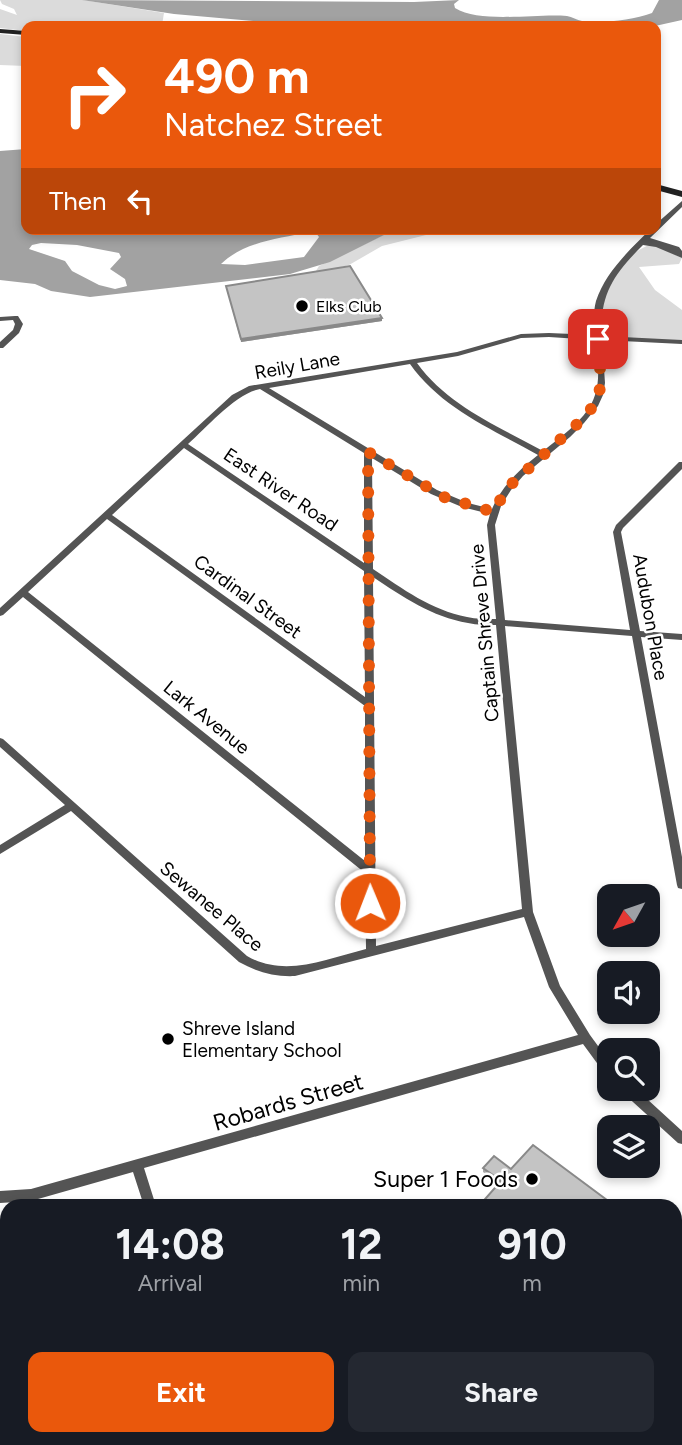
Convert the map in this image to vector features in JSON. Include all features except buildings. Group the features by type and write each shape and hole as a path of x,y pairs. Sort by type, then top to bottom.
{"street":[{"path":"0,31 21,33"},
{"path":"661,188 682,194"},
{"path":"661,226 682,204"},
{"path":"261,386 446,498 494,512 506,489 585,417 598,399 601,382 598,313 606,286 624,261 652,235"},
{"path":"646,241 682,255"},
{"path":"0,319 12,317 18,321 19,328 0,346"},
{"name":"Reily Lane","path":"0,613 235,397 261,386 458,354 521,336 682,342"},
{"path":"412,362 442,395 543,454"},
{"name":"East River Road","path":"184,445 429,608 467,620 501,624 682,637"},
{"path":"368,452 371,952"},
{"name":"Audubon Place","path":"682,464 618,530 682,885"},
{"name":"Captain Shreve Drive","path":"494,512 491,525 528,912 547,970 597,1053"},
{"name":"Cardinal Street","path":"107,515 368,704"},
{"name":"Lark Avenue","path":"23,592 369,870"},
{"name":"Sewanee Place","path":"0,741 249,963 280,972 528,912"},
{"path":"0,850 72,805"},
{"name":"Robards Street","path":"0,1197 31,1195 586,1038"},
{"path":"640,1101 682,1139"},
{"path":"137,1166 148,1199"}],"shaded area":[{"path":"0,0 83,0 164,13 163,21 21,21 21,30 0,28 0,9 17,15 14,9 2,4"},
{"path":"82,0 459,0 454,4 455,8 479,16 555,15 582,21 253,21 174,14"},
{"path":"659,0 682,0 682,20 661,25 661,21 608,21 652,13"},
{"path":"0,34 21,36 21,66 0,65"},
{"path":"21,149 21,235 295,235 251,246 230,256 221,264 245,265 304,257 319,237 318,235 384,235 330,262 290,274 90,297 51,291 35,284 0,280 0,151","holes":["41,243 77,245 119,253 121,257 110,269 125,279 127,286 115,289 99,285 72,271 65,261 29,249 32,245"]},
{"path":"384,235 426,235 382,246 349,265 314,274 319,266"},
{"path":"652,244 682,258 679,264 639,267 655,290 682,310 682,343 598,339 600,304 614,273 627,259"}],"place":[{"name":"Elks Club","path":"302,306"},
{"name":"Shreve Island Elementary School","path":"168,1039"},
{"name":"Super 1 Foods","path":"532,1179"}],"route":[{"path":"370,903 368,452 446,498 494,512 506,489 593,408 601,390 598,339"}]}
